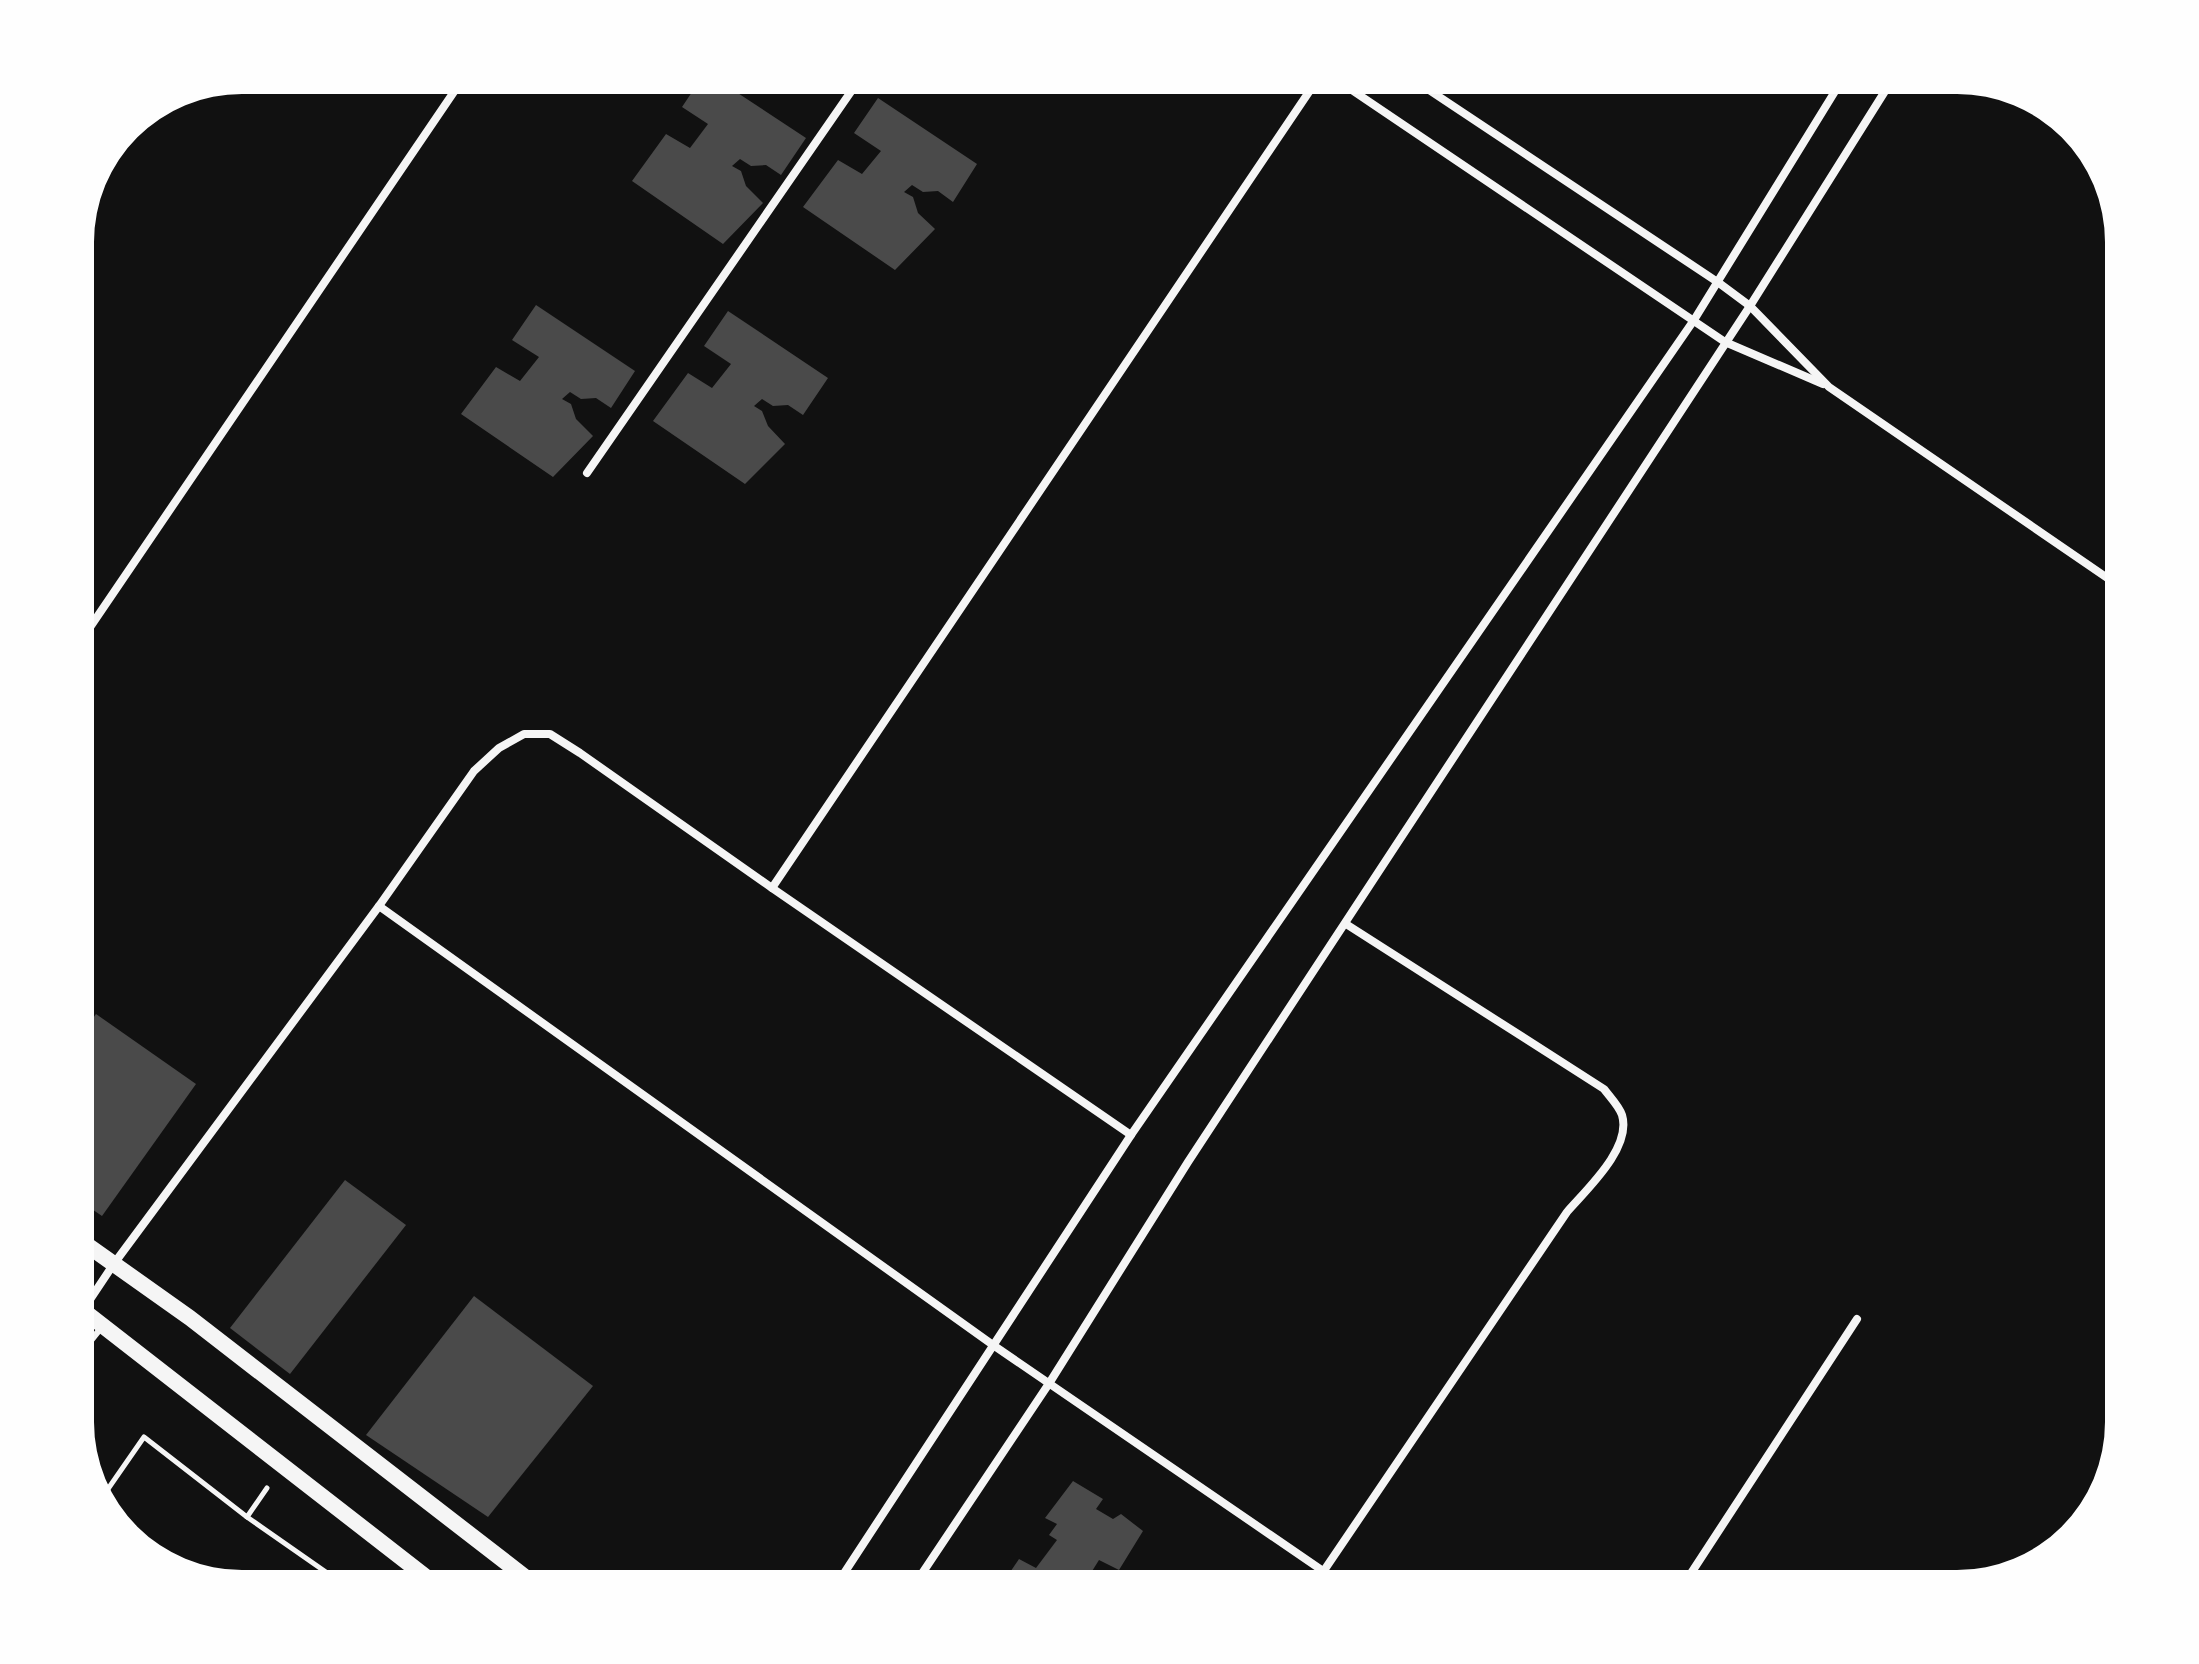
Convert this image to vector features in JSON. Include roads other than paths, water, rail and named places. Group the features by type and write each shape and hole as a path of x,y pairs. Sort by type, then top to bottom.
{"main road":[{"path":"94,1251 190,1318 516,1570"},
{"path":"94,1319 417,1570"}],"street":[{"path":"94,621 452,94"},
{"path":"587,473 849,94"},
{"path":"772,888 1308,94"},
{"path":"1358,94 1725,342 1829,387 2105,576"},
{"path":"1435,94 1750,306 1829,387"},
{"path":"846,1570 1131,1135 1719,283 1834,94"},
{"path":"924,1570 1750,306 1883,94"},
{"path":"94,1292 379,906 444,809 474,771 499,748 524,734 550,734 580,753 1131,1135"},
{"path":"379,906 993,1345 1320,1570"},
{"path":"1324,1570 1567,1212 1614,1157 1625,1125 1621,1111 1604,1089 1346,924"},
{"path":"1693,1570 1857,1319"}],"lane":[{"path":"94,1337 103,1326"}]}
